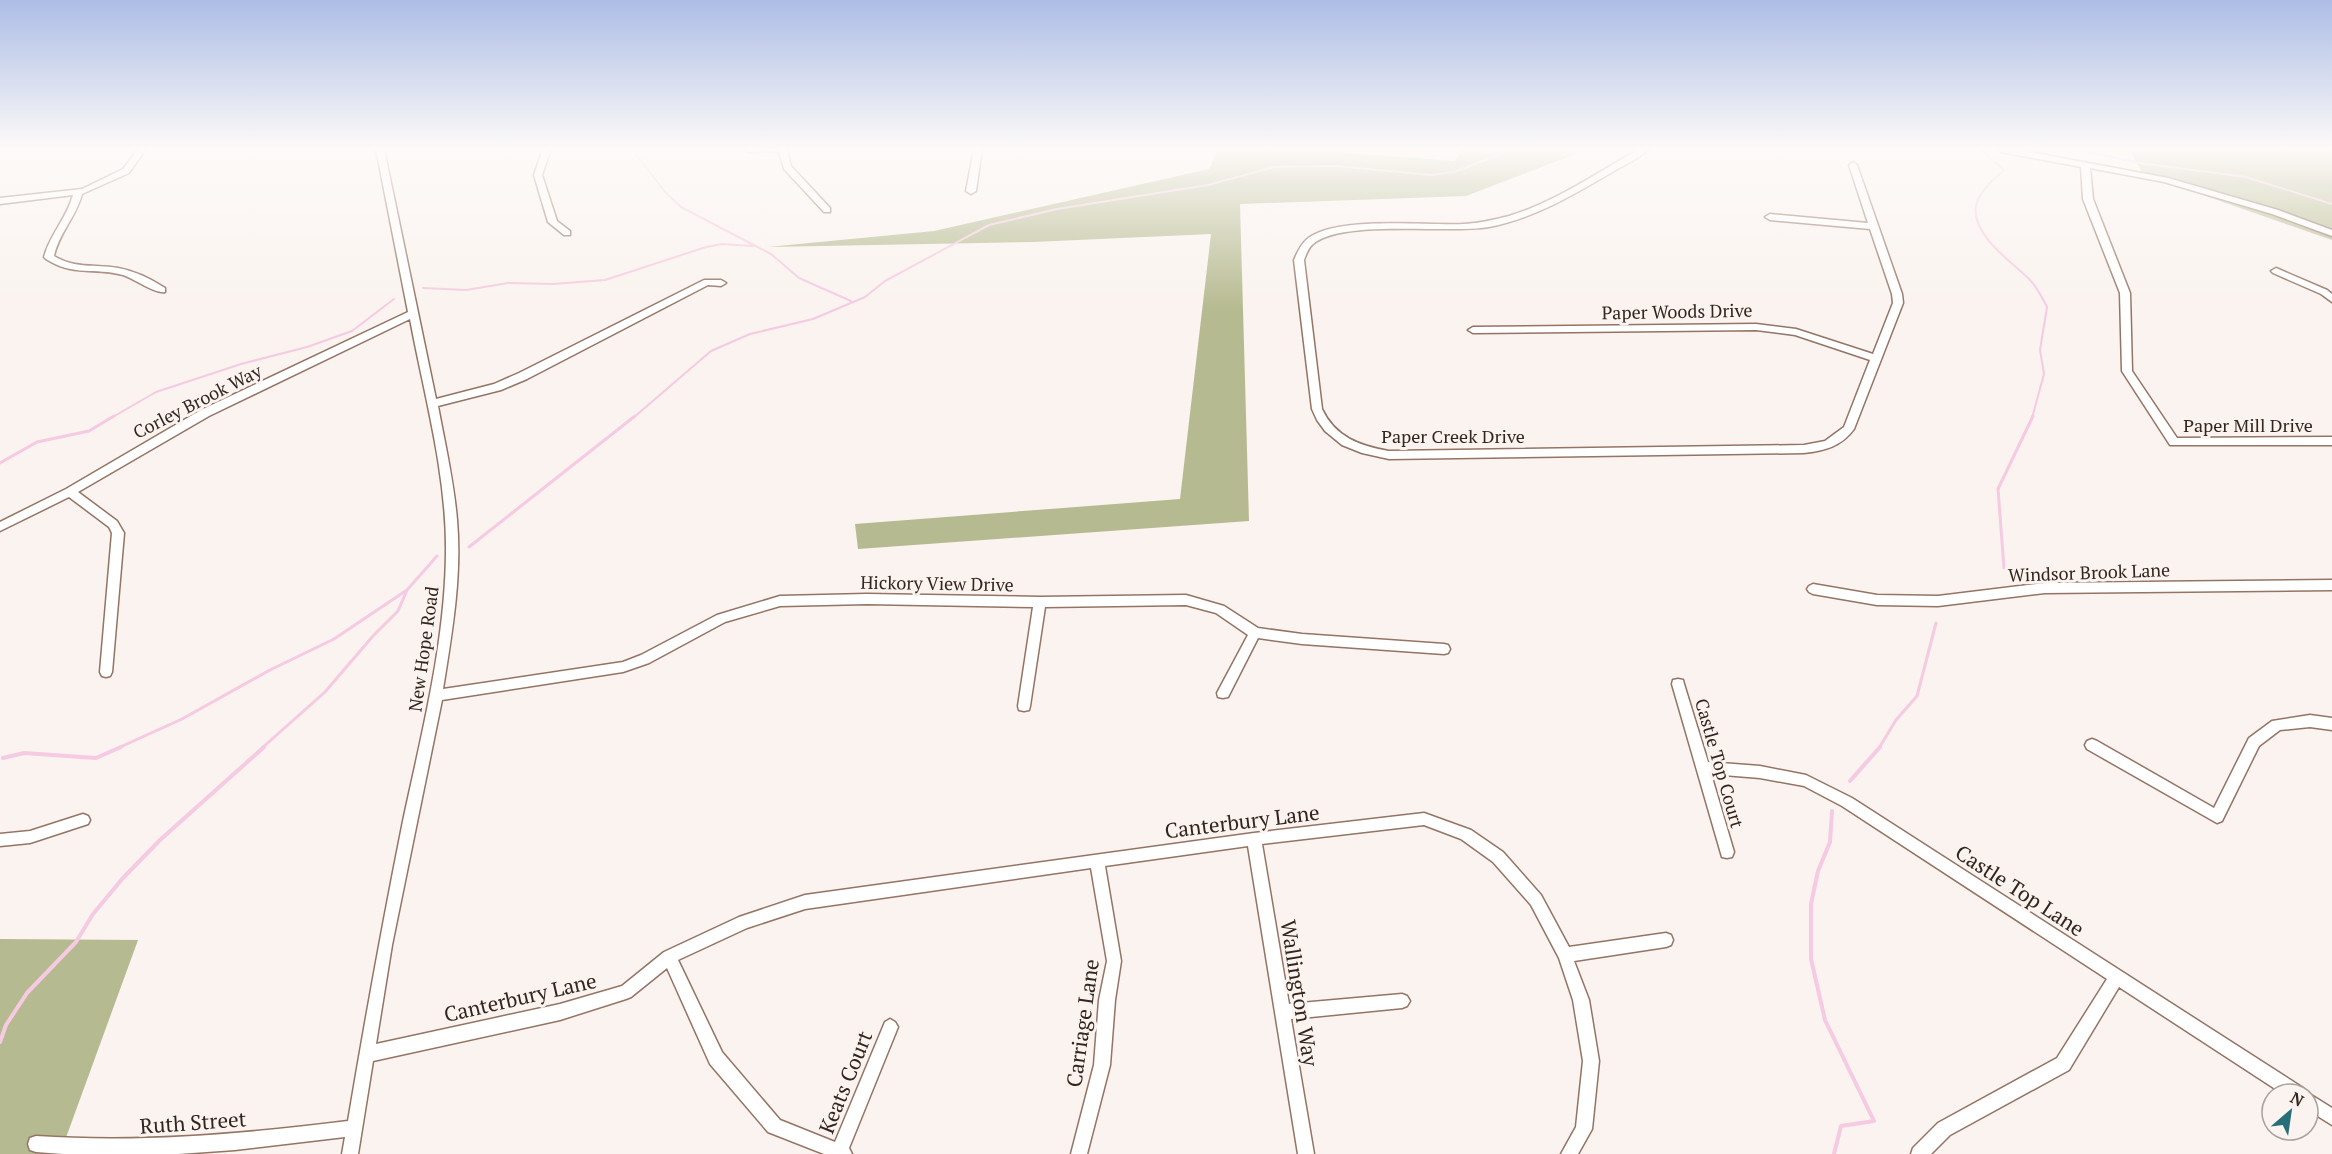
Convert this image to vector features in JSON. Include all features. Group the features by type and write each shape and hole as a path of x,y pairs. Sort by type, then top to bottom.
{"street":[{"path":"76,203 75,208 51,242 49,256 62,266 77,270 119,271 146,280 162,290"},
{"name":"New Hope Road","path":"350,1154 385,945 422,775 436,695 449,608 452,549 451,519 432,404 391,203"},
{"path":"547,203 553,222 567,233"},
{"path":"820,203 827,210"},
{"name":"Paper Creek Drive","path":"1548,203 1516,218 1467,227 1347,229 1325,233 1311,240 1303,249 1299,260 1317,409 1322,423 1333,435 1349,445 1369,452 1389,455 1804,449 1826,446 1840,440 1849,429 1898,303 1897,294 1866,203"},
{"name":"Paper Mill Drive","path":"2090,203 2126,293 2127,372 2174,442 2332,441"},
{"path":"2245,203 2332,232"},
{"path":"1770,217 1874,226"},
{"path":"2276,270 2324,292 2332,299"},
{"path":"432,404 497,387 707,282 721,283"},
{"name":"Corley Brook Way","path":"0,527 70,492 205,413 414,313"},
{"name":"Paper Woods Drive","path":"1473,330 1756,327 1796,332 1877,359"},
{"path":"70,492 113,524 117,533 106,672"},
{"name":"Windsor Brook Lane","path":"1813,589 1877,600 1938,601 2046,588 2332,585"},
{"name":"Hickory View Drive","path":"436,695 623,667 645,659 721,618 780,601 867,599 1040,603 1186,600 1220,609 1255,633 1302,639 1444,649"},
{"path":"1024,706 1040,603"},
{"path":"1223,693 1255,633"},
{"name":"Castle Top Court","path":"1678,684 1727,852"},
{"path":"2092,745 2217,817 2254,742 2277,725 2310,721 2332,724"},
{"name":"Castle Top Lane","path":"1703,768 1760,772 1806,781 1846,802 2278,1082"},
{"name":"Canterbury Lane","path":"368,1054 560,1012 626,992 669,957 744,922 805,902 1254,839 1424,819 1466,834 1498,857 1536,900 1565,955 1581,1000 1591,1061 1584,1129 1569,1154"},
{"path":"0,840 30,837 83,820"},
{"name":"Wallington Way","path":"1254,839 1306,1154"},
{"name":"Carriage Lane","path":"1079,1154 1102,1065 1107,1000 1114,961 1097,862"},
{"path":"1565,955 1666,940"},
{"path":"669,957 716,1058 774,1126 842,1153"},
{"path":"1919,1154 1944,1129 2063,1064 2117,978"},
{"path":"1282,1012 1402,1002"},
{"name":"Keats Court","path":"842,1153 890,1027"},
{"name":"Ruth Street","path":"36,1144 73,1148 201,1147 353,1128"}],"green space":[{"path":"1059,203 1272,203 1240,204 1249,521 858,549 855,524 1180,499 1211,234 1033,242 768,247 934,231"},
{"path":"2226,203 2332,203 2332,240"},
{"path":"0,939 138,940 60,1154 0,1154"}],"waterway":[{"path":"677,203 771,254 799,278 851,301"},
{"path":"633,418 711,351 750,334 813,319 865,297 885,281 989,225 1057,209 1096,203"},
{"path":"1977,203 1976,217 1986,237 2032,282 2047,307 2040,350 2044,374 2032,418"},
{"path":"423,288 466,290 508,283 553,284 605,280 706,247 722,244 753,246"},
{"path":"111,418 156,392 241,364 307,347 352,331 394,299"},
{"path":"0,463 37,442 89,431 114,416"},
{"path":"469,547 635,416"},
{"path":"2004,568 1998,489 2033,416"},
{"path":"407,590 437,556"},
{"path":"118,748 182,719 270,670 334,639 407,590"},
{"path":"262,748 325,692 373,636 398,611 407,590"},
{"path":"1879,748 1896,720 1917,696 1936,623"},
{"path":"3,758 24,753 96,758 121,747"},
{"path":"0,1042 6,1025 27,993 76,942 93,914 123,878 160,840 264,747"},
{"path":"1850,781 1880,747"},
{"path":"1832,811 1830,842 1818,871 1811,904 1811,959 1825,1020 1874,1121 1841,1126 1834,1154"}]}
